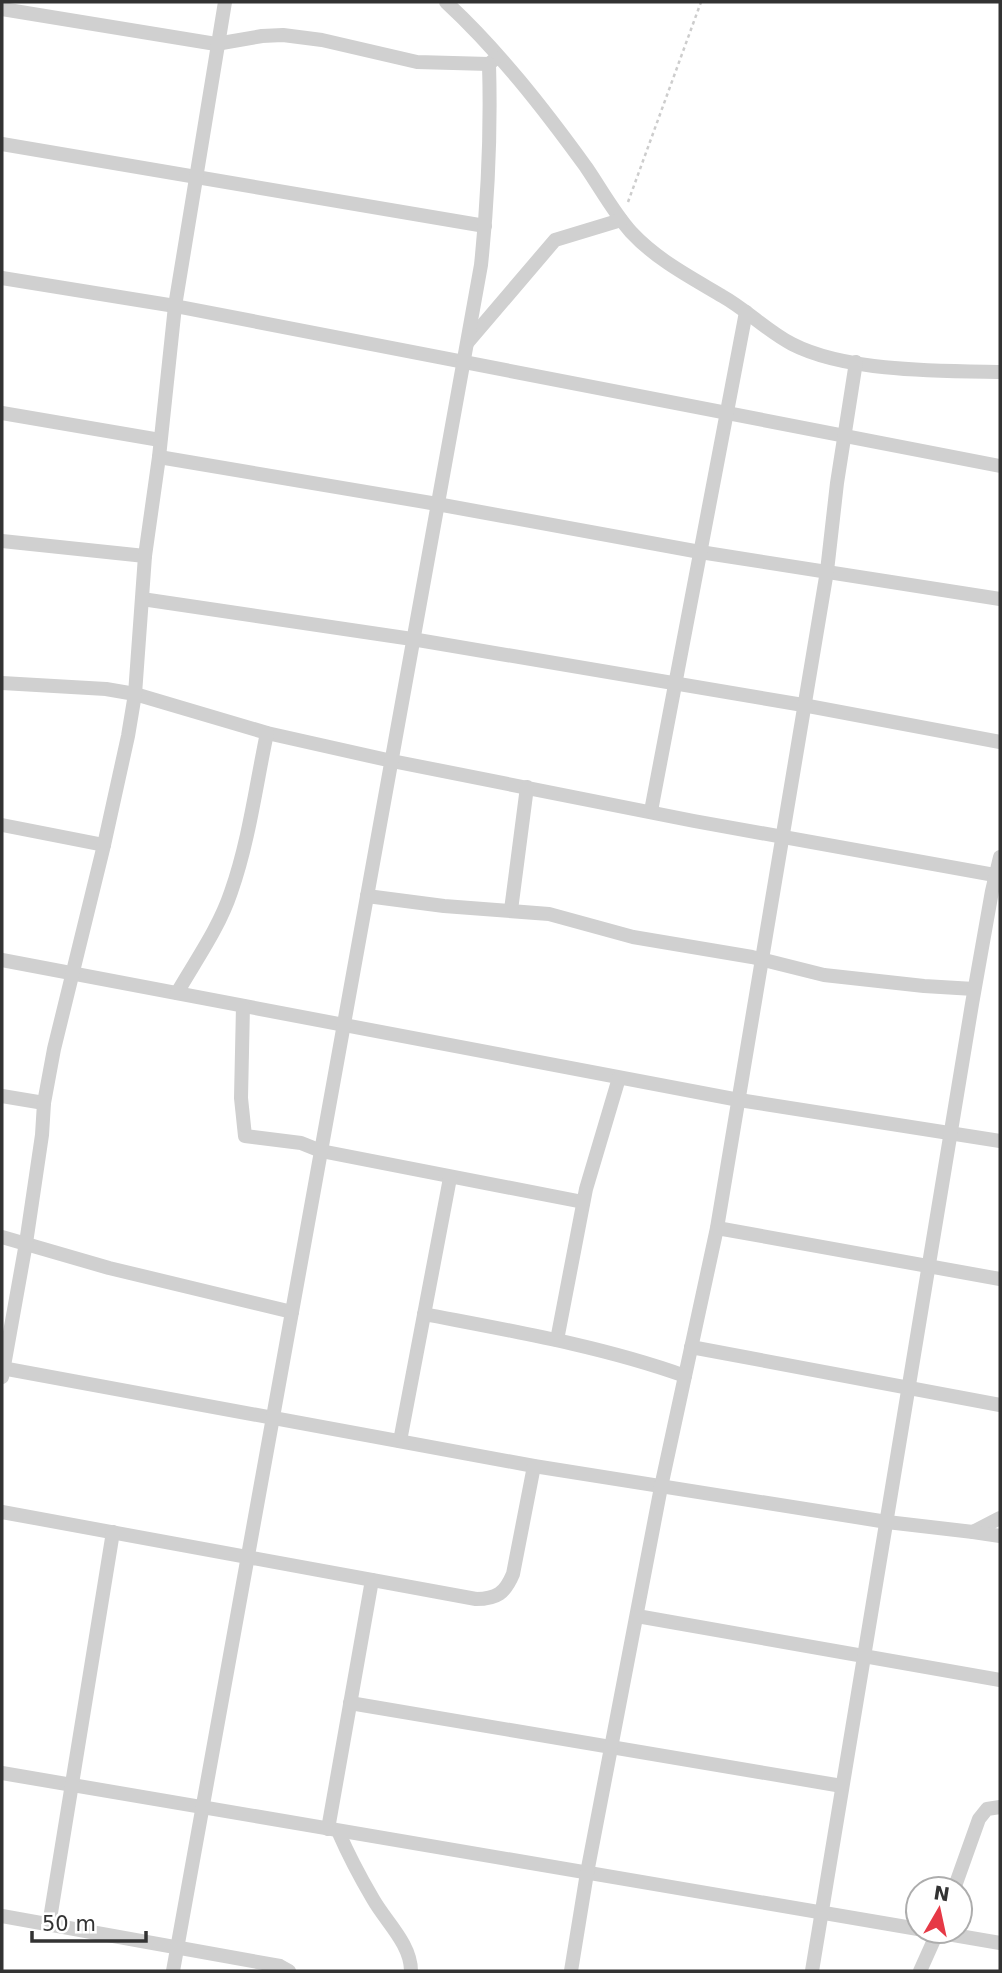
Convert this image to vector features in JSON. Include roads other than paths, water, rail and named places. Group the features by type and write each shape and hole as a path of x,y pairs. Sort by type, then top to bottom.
{"street":[{"path":"225,2 175,306 159,457 145,556 135,694 104,845 54,1049 44,1103 26,1244 2,1371 662,1487 887,1522 1000,1536"},
{"path":"446,2 493,60 555,125 621,220 670,265 793,345 831,358 964,372 1000,372"},
{"path":"2,9 216,44 262,36 304,37 417,62 493,60"},
{"path":"173,1971 481,265 493,60"},
{"path":"2,144 485,226"},
{"path":"467,343 555,240 621,220"},
{"path":"2,278 175,306 1000,466"},
{"path":"650,811 746,312"},
{"path":"571,1971 636,1616 717,1228 827,570 856,362"},
{"path":"2,413 160,440"},
{"path":"159,457 700,552 1000,598"},
{"path":"2,541 145,556"},
{"path":"142,599 412,639 803,705 1000,742"},
{"path":"2,683 106,689 135,694 267,733 391,761 998,875"},
{"path":"177,992 217,924 231,892 267,733"},
{"path":"511,910 527,788"},
{"path":"2,825 104,845"},
{"path":"812,1971 824,1913 842,1786 975,989 1000,857"},
{"path":"367,896 444,906 549,914 609,932 659,943 762,959 794,969 849,979 975,989"},
{"path":"2,960 738,1101 1000,1141"},
{"path":"243,1006 242,1098 244,1135 249,1138 301,1143 321,1151 450,1178 583,1202"},
{"path":"557,1340 583,1202 619,1079"},
{"path":"2,1096 44,1103"},
{"path":"400,1441 450,1178"},
{"path":"717,1228 1000,1279"},
{"path":"2,1237 109,1268 292,1312"},
{"path":"424,1314 629,1357 685,1376"},
{"path":"691,1346 1000,1405"},
{"path":"2,1512 476,1599 490,1599 508,1588 513,1574 534,1465"},
{"path":"973,1532 1000,1518"},
{"path":"50,1924 113,1532"},
{"path":"372,1580 350,1703 333,1830 374,1902 407,1952 411,1971"},
{"path":"636,1616 1000,1680"},
{"path":"350,1703 842,1786"},
{"path":"2,1773 904,1927"},
{"path":"959,1875 979,1819 987,1809 1000,1807"},
{"path":"2,1916 178,1946 281,1966 289,1971"},
{"path":"974,1938 1000,1943"},
{"path":"920,1971 930,1945"}]}
